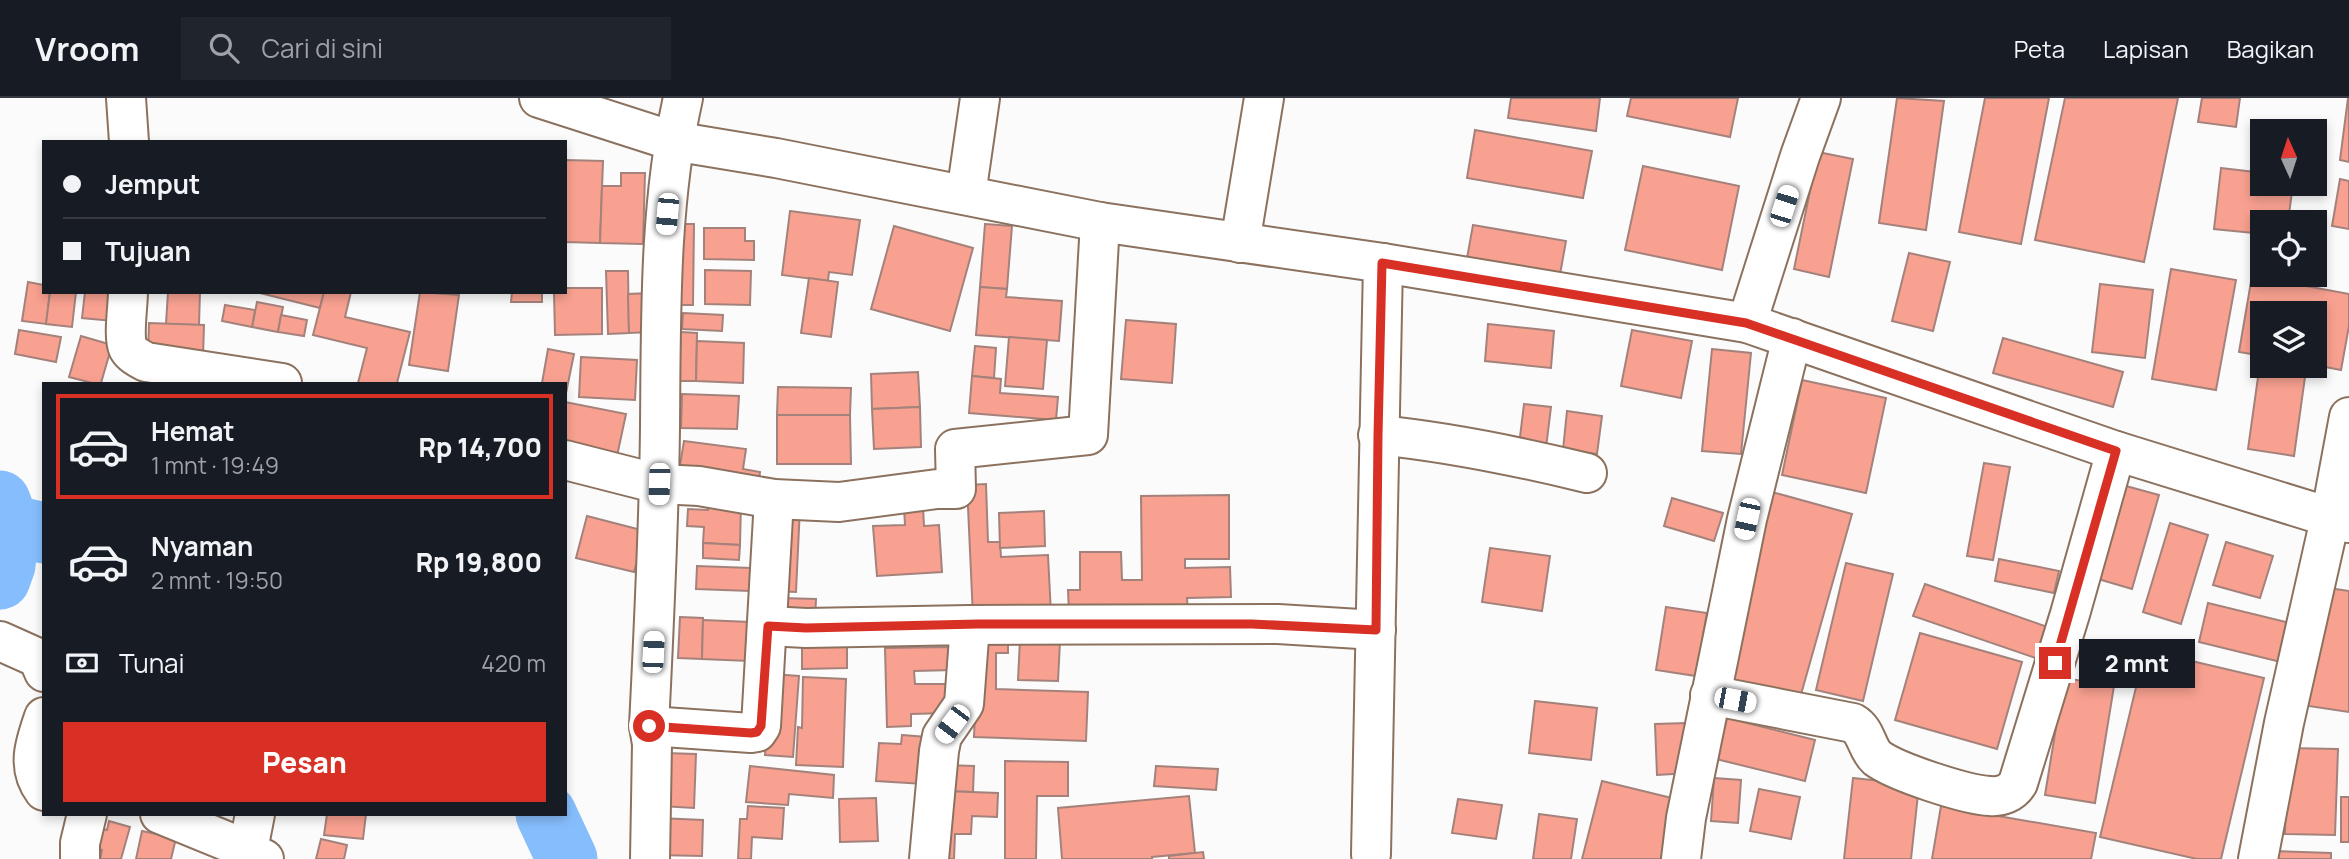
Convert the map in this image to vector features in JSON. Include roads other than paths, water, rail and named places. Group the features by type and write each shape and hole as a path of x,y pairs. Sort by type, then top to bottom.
{"street":[{"path":"126,98 129,140"},
{"path":"540,98 673,141 776,158 1100,222 1382,263 1746,323 2116,451 2340,521"},
{"path":"650,859 652,744 649,726 659,484 662,287 673,141 684,98"},
{"path":"966,195 980,98"},
{"path":"1240,243 1264,98"},
{"path":"1746,323 1821,98"},
{"path":"567,461 659,484 699,486 774,499 839,502 956,489 955,449 1087,435 1100,222"},
{"path":"1371,854 1382,263"},
{"path":"128,294 128,349 146,362 276,382"},
{"path":"1681,859 1686,818 1747,519 1793,338"},
{"path":"2258,859 2284,723 2340,521 2349,417"},
{"path":"1378,435 1441,441 1587,473"},
{"path":"1710,695 1853,723 1863,731 1875,756 1930,782 1992,796 2013,790 2018,783 2070,614 2116,451"},
{"path":"649,726 751,733 757,732 761,726 774,499"},
{"path":"768,626 806,628 1278,624 1376,630"},
{"path":"929,859 939,751 942,736 964,704 971,625"},
{"path":"42,722 32,756 34,776 42,788"},
{"path":"80,859 80,843 87,816"},
{"path":"165,816 256,855 255,816"}],"waterway":[{"path":"0,501 9,525 42,533"},
{"path":"0,579 5,565 9,525"},
{"path":"547,816 567,859"}]}
